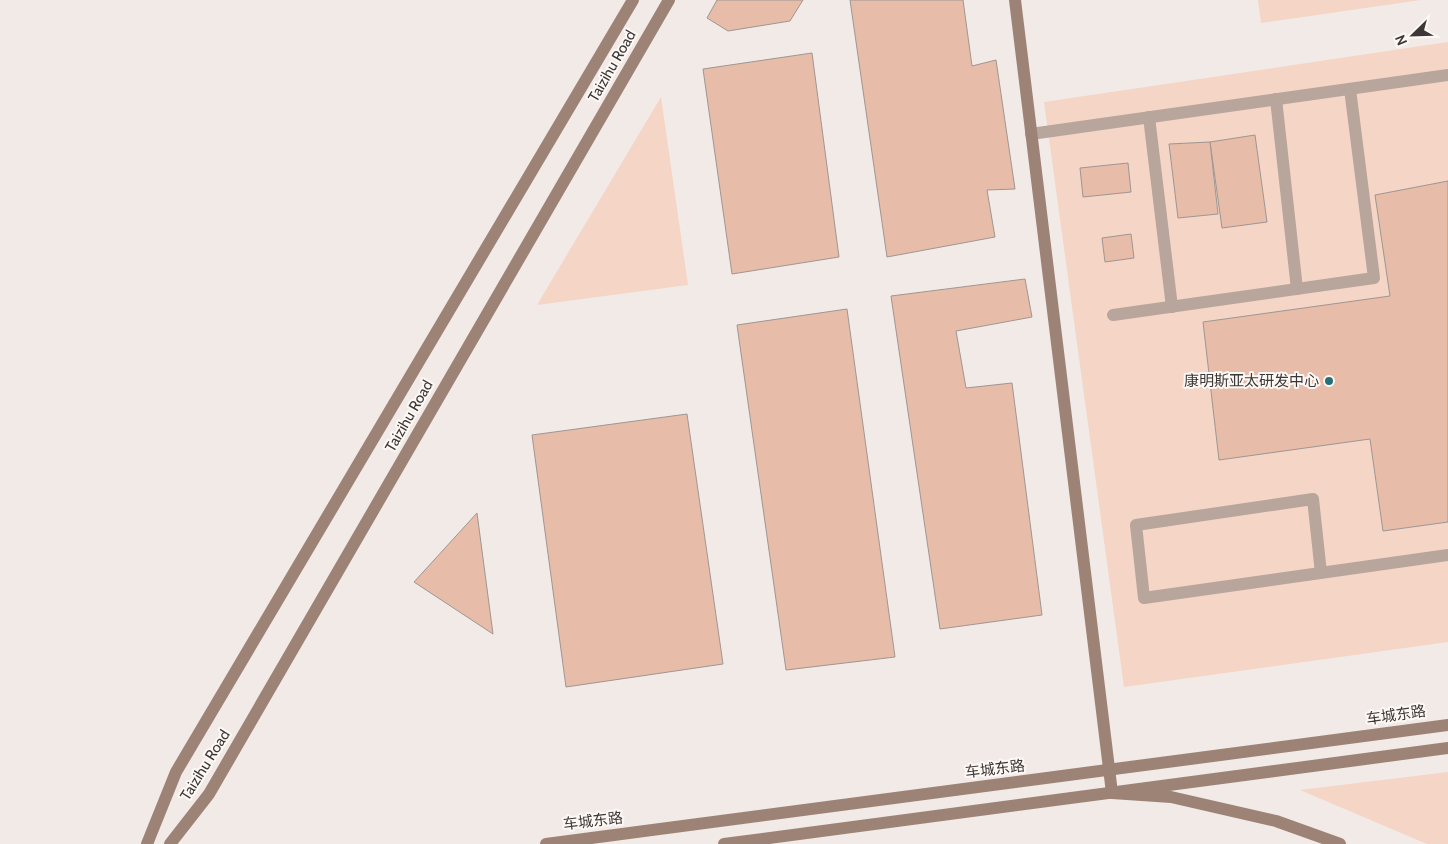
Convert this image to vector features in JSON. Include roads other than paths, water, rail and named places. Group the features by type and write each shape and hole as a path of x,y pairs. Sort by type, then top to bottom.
{"main road":[{"name":"Taizihu Road","path":"147,844 176,772 633,0"},
{"name":"Taizihu Road","path":"170,844 209,794 669,0"},
{"path":"1015,0 1112,793"},
{"name":"车城东路","path":"546,844 1448,725"},
{"path":"724,844 1448,748"},
{"path":"1112,793 1171,797 1276,821 1340,844"}],"lane":[{"path":"1031,134 1448,75"},
{"path":"1113,315 1374,278 1350,89"},
{"path":"1276,99 1297,289"},
{"path":"1149,117 1172,307"},
{"path":"1321,573 1313,499 1136,525 1144,598 1321,573 1448,555"}],"place":[{"name":"康明斯亚太研发中心","path":"1329,381"}]}
